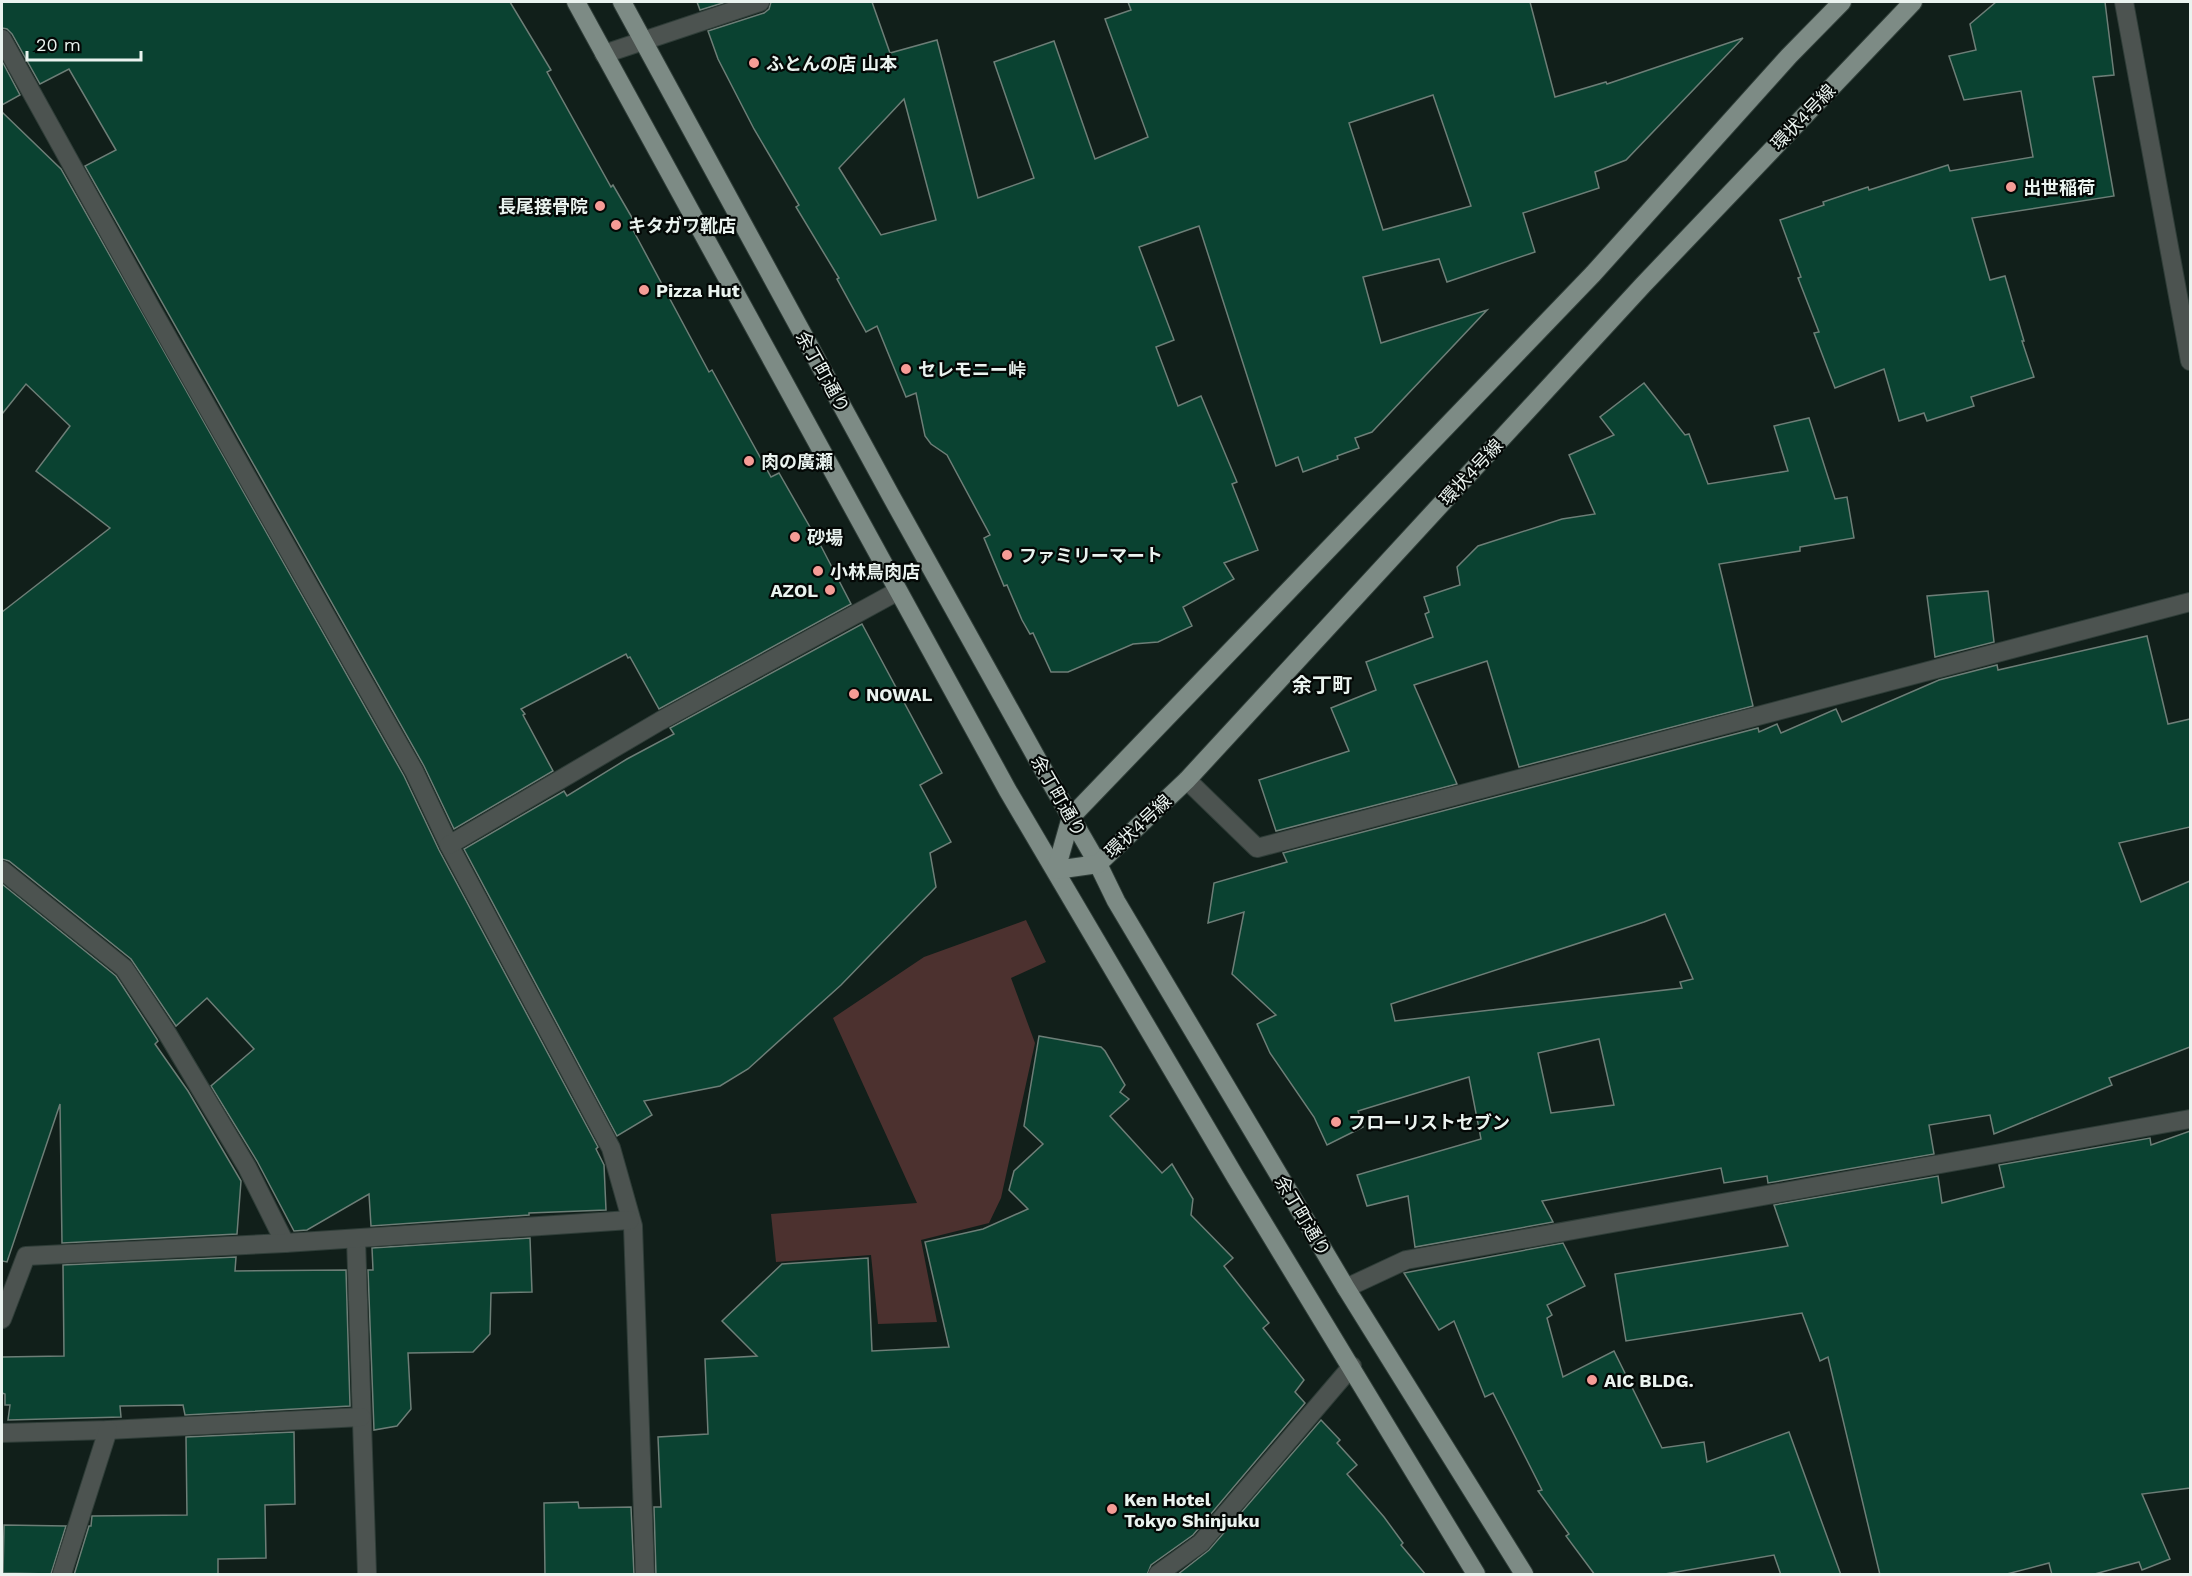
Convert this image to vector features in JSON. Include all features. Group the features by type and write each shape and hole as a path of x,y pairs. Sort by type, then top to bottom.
{"main road":[{"name":"余丁町通り","path":"576,2 1008,791 1236,1178 1352,1366 1476,1575"},
{"name":"余丁町通り","path":"622,2 891,496 1098,864 1116,901 1346,1288 1524,1575"},
{"path":"1056,870 1071,818 1593,274 1790,56 1842,2"},
{"name":"環状4号線","path":"1056,870 1098,864 1187,780 1642,285 1913,2"}],"street":[{"path":"604,54 760,2"},
{"path":"2124,2 2190,361"},
{"path":"2,39 156,318 414,771 449,845 611,1148 633,1226 645,1575"},
{"path":"449,845 660,721 898,591"},
{"path":"1187,780 1257,848 2190,602"},
{"path":"2,870 124,968 168,1033 247,1167 285,1243"},
{"path":"1346,1288 1406,1260 2190,1119"},
{"path":"2,1312 26,1256 356,1239 630,1220"},
{"path":"356,1239 367,1575"},
{"path":"1158,1575 1201,1542 1352,1366"},
{"path":"2,1433 361,1417"},
{"path":"62,1575 108,1430"}],"shaded area":[{"path":"1026,920 1046,962 1011,978 1035,1043 1001,1198 989,1223 921,1240 937,1322 878,1324 871,1255 776,1262 771,1214 917,1203 833,1018 924,957"}],"building":[{"path":"2,2 510,2 551,70 547,72 611,187 613,185 638,228 633,230 709,372 712,370 771,477 779,473 851,604 659,709 630,657 628,658 626,654 521,709 553,771 454,829 424,766 85,166 116,150 69,69 40,84 12,34 2,28"},
{"path":"697,2 726,2 700,10"},
{"path":"771,2 872,2 890,53 937,40 978,198 1034,178 994,62 1054,41 1095,159 1148,137 1105,19 1131,10 1128,2 1530,2 1555,97 1606,82 1607,84 1743,38 1626,160 1595,172 1599,188 1523,213 1535,252 1447,282 1439,259 1363,277 1381,343 1487,310 1372,432 1355,438 1359,448 1337,456 1338,459 1303,472 1298,457 1276,466 1199,226 1139,247 1174,340 1156,347 1178,406 1201,396 1237,482 1232,484 1258,550 1224,563 1234,579 1183,607 1192,626 1158,642 1133,644 1068,672 1051,672 1033,633 1030,634 1022,620 1007,585 1004,586 984,538 990,535 947,455 931,444 925,436 916,393 906,397 877,326 866,332 837,279 839,278 796,207 799,205 754,129 718,59 708,31 764,13 769,9","holes":["1433,95 1471,206 1383,230 1349,123","904,99 936,220 881,235 839,168"]},
{"path":"1996,2 2105,2 2114,75 2093,77 2114,196 1972,218 1990,280 2005,276 2034,377 1971,397 1974,406 1927,421 1924,413 1899,421 1884,369 1835,388 1814,333 1819,332 1798,278 1801,277 1780,220 1868,187 1869,190 1948,165 1950,171 2033,157 2021,91 1964,100 1949,56 1976,50 1970,24"},
{"path":"2,61 20,95 2,105"},
{"path":"2,112 61,169 404,776 439,850 598,1147 596,1149 604,1165 606,1210 529,1213 529,1215 371,1226 369,1194 307,1230 294,1231 257,1161 211,1086 254,1049 207,998 176,1026 131,959 9,861 2,859 2,612 110,528 36,471 70,426 26,384 2,414"},
{"path":"1644,383 1685,435 1689,434 1708,484 1788,471 1774,426 1809,418 1835,499 1847,497 1854,538 1800,547 1800,551 1719,564 1753,706 1519,767 1487,661 1414,685 1457,784 1276,831 1259,780 1349,751 1331,708 1376,690 1366,662 1433,637 1425,614 1429,612 1424,597 1460,585 1457,567 1478,546 1562,519 1595,514 1569,455 1614,435 1600,417"},
{"path":"1988,591 1994,642 1935,657 1927,596"},
{"path":"862,624 942,773 920,785 951,842 930,853 936,887 841,985 748,1069 720,1086 644,1101 652,1115 617,1136 464,849 564,791 567,796 627,759 674,734 670,728"},
{"path":"2147,636 2168,724 2190,719 2190,827 2119,843 2141,902 2190,881 2190,1047 2109,1078 2112,1085 1994,1134 1990,1115 1929,1125 1934,1154 1768,1183 1767,1176 1724,1183 1721,1168 1542,1201 1553,1222 1415,1247 1408,1196 1367,1206 1357,1175 1481,1139 1469,1077 1358,1111 1363,1127 1327,1145 1314,1117 1270,1053 1257,1024 1276,1015 1232,974 1244,912 1208,923 1214,883 1287,862 1283,853 1758,728 1759,732 1777,724 1781,733 1836,709 1842,722 1939,680 1997,665 1998,670","holes":["1665,914 1693,979 1680,982 1682,988 1395,1021 1391,1004","1599,1039 1614,1105 1551,1113 1538,1053"]},
{"path":"2,884 116,976 157,1039 155,1044 188,1091 241,1181 237,1234 62,1243 60,1104 7,1262 2,1261"},
{"path":"1039,1036 1101,1047 1105,1051 1125,1085 1120,1092 1129,1099 1110,1116 1162,1173 1172,1164 1193,1199 1191,1215 1233,1258 1224,1266 1269,1323 1263,1328 1304,1380 1295,1392 1305,1403 1193,1535 1151,1565 1147,1575 656,1575 654,1507 661,1507 658,1437 708,1434 705,1359 757,1356 722,1321 782,1264 868,1258 872,1351 949,1347 925,1242 983,1229 1028,1209 1009,1190 1014,1171 1043,1144 1024,1126"},
{"path":"2190,1131 2190,1488 2142,1494 2170,1559 2142,1570 2139,1562 2091,1575 2052,1575 2049,1563 2003,1575 1880,1575 1828,1357 1820,1361 1802,1313 1626,1341 1615,1274 1788,1246 1774,1205 1938,1176 1942,1203 2004,1187 1999,1165 2150,1138 2151,1145"},
{"path":"530,1238 532,1292 491,1293 490,1334 473,1352 408,1353 411,1409 397,1426 374,1430 368,1270 373,1270 372,1248"},
{"path":"1563,1243 1585,1286 1547,1305 1552,1315 1547,1318 1563,1377 1614,1351 1662,1448 1704,1442 1707,1462 1789,1432 1841,1575 1781,1575 1774,1555 1659,1575 1595,1575 1566,1536 1569,1534 1538,1491 1542,1490 1493,1393 1485,1397 1454,1321 1439,1330 1404,1273"},
{"path":"236,1257 235,1271 346,1270 350,1406 185,1415 183,1405 120,1406 121,1417 8,1420 10,1405 5,1405 5,1394 2,1393 2,1357 64,1356 63,1265"},
{"path":"1321,1420 1340,1440 1337,1443 1357,1465 1347,1474 1384,1517 1403,1543 1401,1545 1426,1575 1177,1575 1209,1550"},
{"path":"294,1432 295,1504 265,1505 266,1558 218,1559 218,1574 74,1575 89,1526 91,1526 92,1516 187,1515 186,1437"},
{"path":"578,1502 579,1508 631,1507 634,1575 545,1575 544,1503"},
{"path":"4,1525 66,1526 51,1574 3,1573"}],"place":[{"name":"ふとんの店 山本","path":"754,63"},
{"name":"出世稲荷","path":"2011,187"},
{"name":"長尾接骨院","path":"600,206"},
{"name":"キタガワ靴店","path":"616,225"},
{"name":"Pizza Hut","path":"644,290"},
{"name":"セレモニー峠","path":"906,369"},
{"name":"肉の廣瀬","path":"749,461"},
{"name":"砂場","path":"795,537"},
{"name":"ファミリーマート","path":"1007,555"},
{"name":"小林鳥肉店","path":"818,571"},
{"name":"AZOL","path":"830,590"},
{"name":"NOWAL","path":"854,694"},
{"name":"フローリストセブン","path":"1336,1122"},
{"name":"AIC BLDG.","path":"1592,1380"},
{"name":"Ken Hotel Tokyo Shinjuku","path":"1112,1509"}],"district":[{"name":"余丁町","path":"1322,685"}]}
